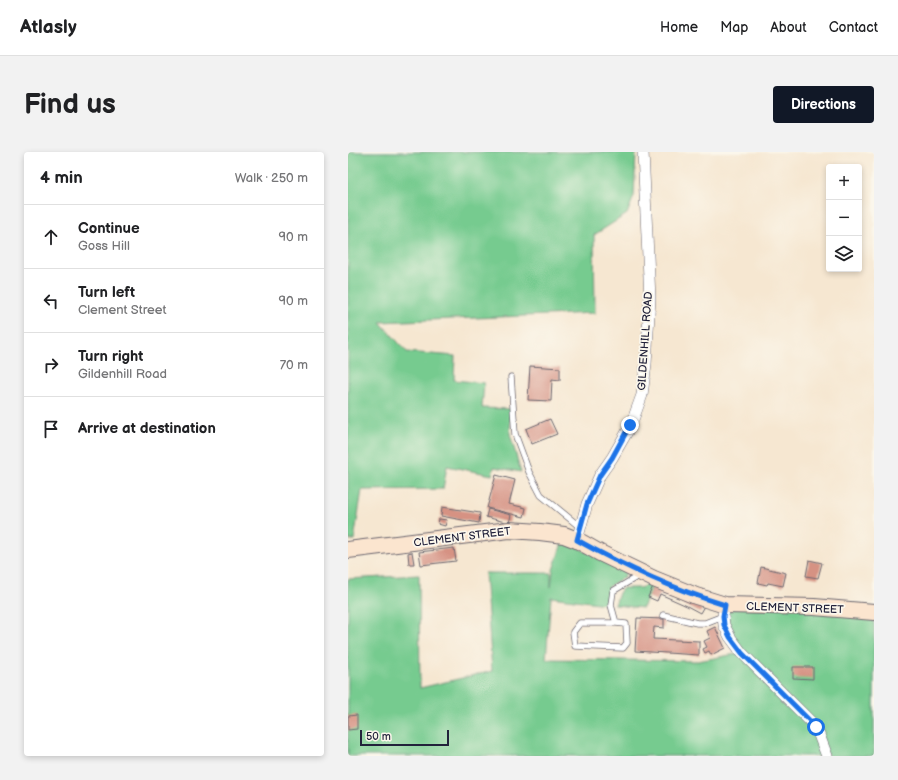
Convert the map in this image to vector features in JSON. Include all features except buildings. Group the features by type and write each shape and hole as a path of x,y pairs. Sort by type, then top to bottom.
{"street":[{"name":"GILDENHILL ROAD","path":"579,534 587,504 600,475 612,458 630,425 642,395 646,364 650,298 643,152"},
{"name":"CLEMENT STREET","path":"348,550 508,530 564,535 579,534 642,574 696,596 724,610 814,608 874,612"},
{"path":"724,610 724,625 730,637 742,653 816,727 827,756"}],"lane":[{"path":"511,377 515,434 529,472 541,496 579,534"},
{"path":"616,623 611,605 613,590 642,574"},
{"path":"663,615 697,623 705,623 724,610"},
{"path":"580,623 616,623 626,624 626,643 623,648 575,646 573,632 580,623"}],"green space":[{"path":"348,152 636,152 634,196 627,214 594,235 595,313 380,322 407,352 455,356 454,380 484,383 482,408 511,409 510,434 521,472 494,467 492,475 447,466 443,489 362,490 354,540 348,540"},
{"path":"563,540 626,572 624,577 609,586 606,604 551,597 546,659 698,661 741,653 812,730 825,756 348,756 348,579 419,575 420,688 492,671 485,573 551,573 551,587 553,570"},
{"path":"654,582 643,608 615,605 619,593 623,588 640,588"},
{"path":"726,605 874,612 874,756 828,756 817,726 742,653 724,616"}],"route":[{"path":"630,425 612,458 600,475 587,504 577,540 600,553 654,579 696,596 725,605 723,616 724,625 730,637 742,653 816,727"}]}
